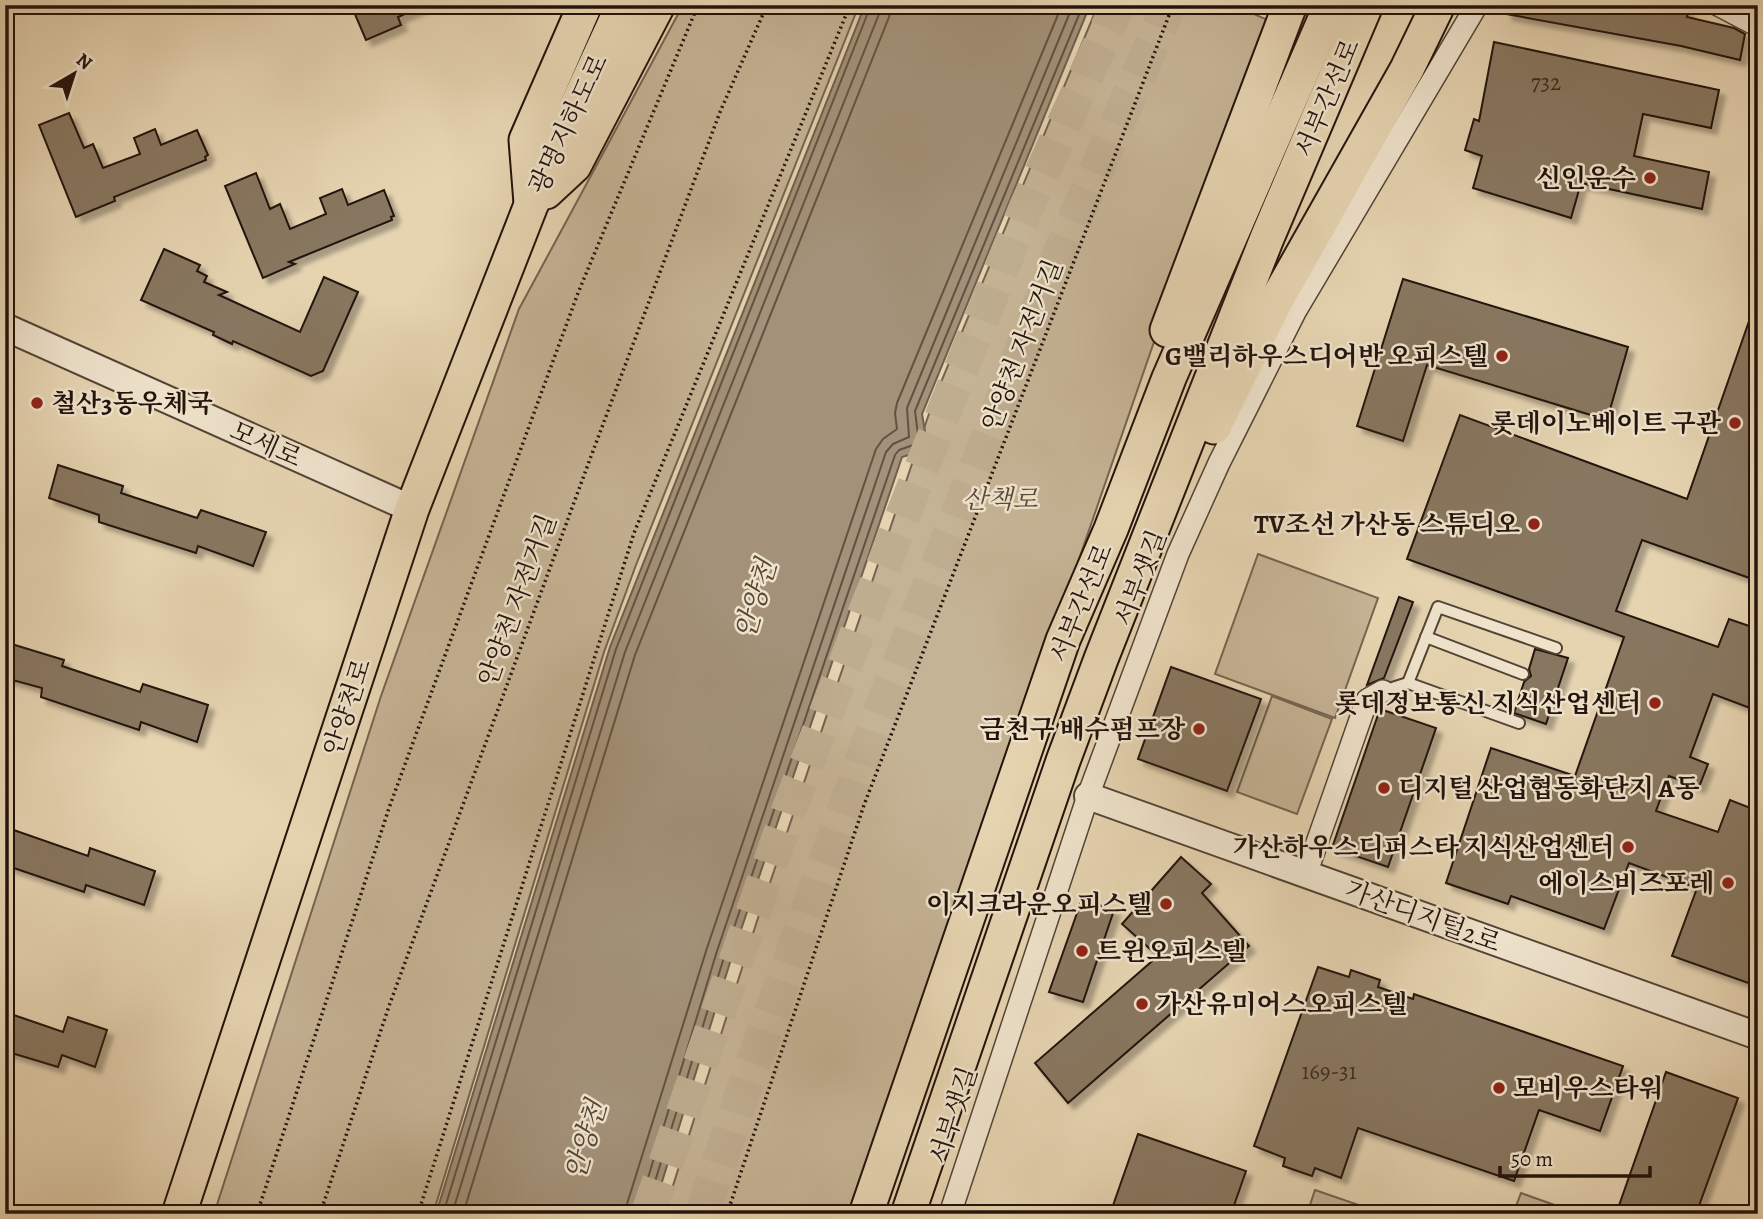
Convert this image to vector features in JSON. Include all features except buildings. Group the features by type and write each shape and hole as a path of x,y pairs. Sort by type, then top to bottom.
{"main road":[{"path":"531,205 526,140 584,5"},
{"name":"광명지하도로","path":"531,205 623,5"},
{"path":"531,205 574,166 658,5"},
{"path":"1063,640 1140,402 1290,5"},
{"name":"서부간선로","path":"866,1214 1063,640 1111,529 1168,378 1331,5"},
{"name":"서부간선로","path":"908,1214 1063,761 1101,659 1267,239 1366,5"},
{"path":"1101,659 1276,301 1400,81 1438,5"},
{"name":"안양천로","path":"179,1214 412,509 531,205"}],"street":[{"name":"서부샛길","path":"950,1214 1088,796 1178,554 1261,377 1301,302 1477,5"},
{"path":"1718,5 1758,26"},
{"name":"모세로","path":"5,327 412,509"},
{"path":"1306,874 1367,700 1383,691"},
{"name":"가산디지털2로","path":"1088,796 1758,1036"}],"lane":[{"path":"1408,683 1438,607 1556,648"},
{"path":"1426,638 1523,674"},
{"path":"1383,691 1408,683 1519,723"}],"path":[{"path":"257,1214 388,808 578,293 698,5"},
{"name":"안양천 자전거길","path":"320,1214 389,1006 590,459 720,112 767,5"},
{"path":"418,1214 634,533 850,5"},
{"name":"안양천 자전거길","path":"727,1214 864,805 1173,5"}],"green space":[{"path":"683,5 859,5 636,565 604,652 433,1214 214,1214 381,696 519,309"},
{"name":"산책로","path":"1098,5 1245,5 1244,10 1275,23 1155,339 853,1214 664,1214 756,924 934,399"},
{"path":"1258,554 1378,598 1335,718 1215,674"},
{"path":"1272,696 1332,719 1297,814 1237,792"},
{"path":"1315,1190 1379,1212 1307,1214"},
{"path":"1521,1193 1580,1214 1513,1214"}],"water":[{"name":"안양천","path":"865,5 1090,5 922,414 928,449 902,457 732,956 652,1214 436,1214 610,647"}],"tunnel":[{"path":"648,1214 788,812 916,482 1026,208 1118,5"},
{"path":"702,1214 747,1080 874,728 1063,246 1169,5"}],"place":[{"name":"신인운수","path":"1650,178"},
{"name":"G밸리하우스디어반 오피스텔","path":"1502,356"},
{"name":"철산3동우체국","path":"37,403"},
{"name":"롯데이노베이트 구관","path":"1735,423"},
{"name":"TV조선 가산동 스튜디오","path":"1534,524"},
{"name":"롯데정보통신 지식산업센터","path":"1655,703"},
{"name":"금천구 배수펌프장","path":"1199,729"},
{"name":"디지털 산업협동화단지 A동","path":"1384,788"},
{"name":"가산하우스디퍼스타 지식산업센터","path":"1628,847"},
{"name":"에이스비즈포레","path":"1728,883"},
{"name":"이지크라운오피스텔","path":"1166,904"},
{"name":"트윈오피스텔","path":"1082,951"},
{"name":"가산유미어스오피스텔","path":"1142,1004"},
{"name":"모비우스타워","path":"1499,1088"}]}
